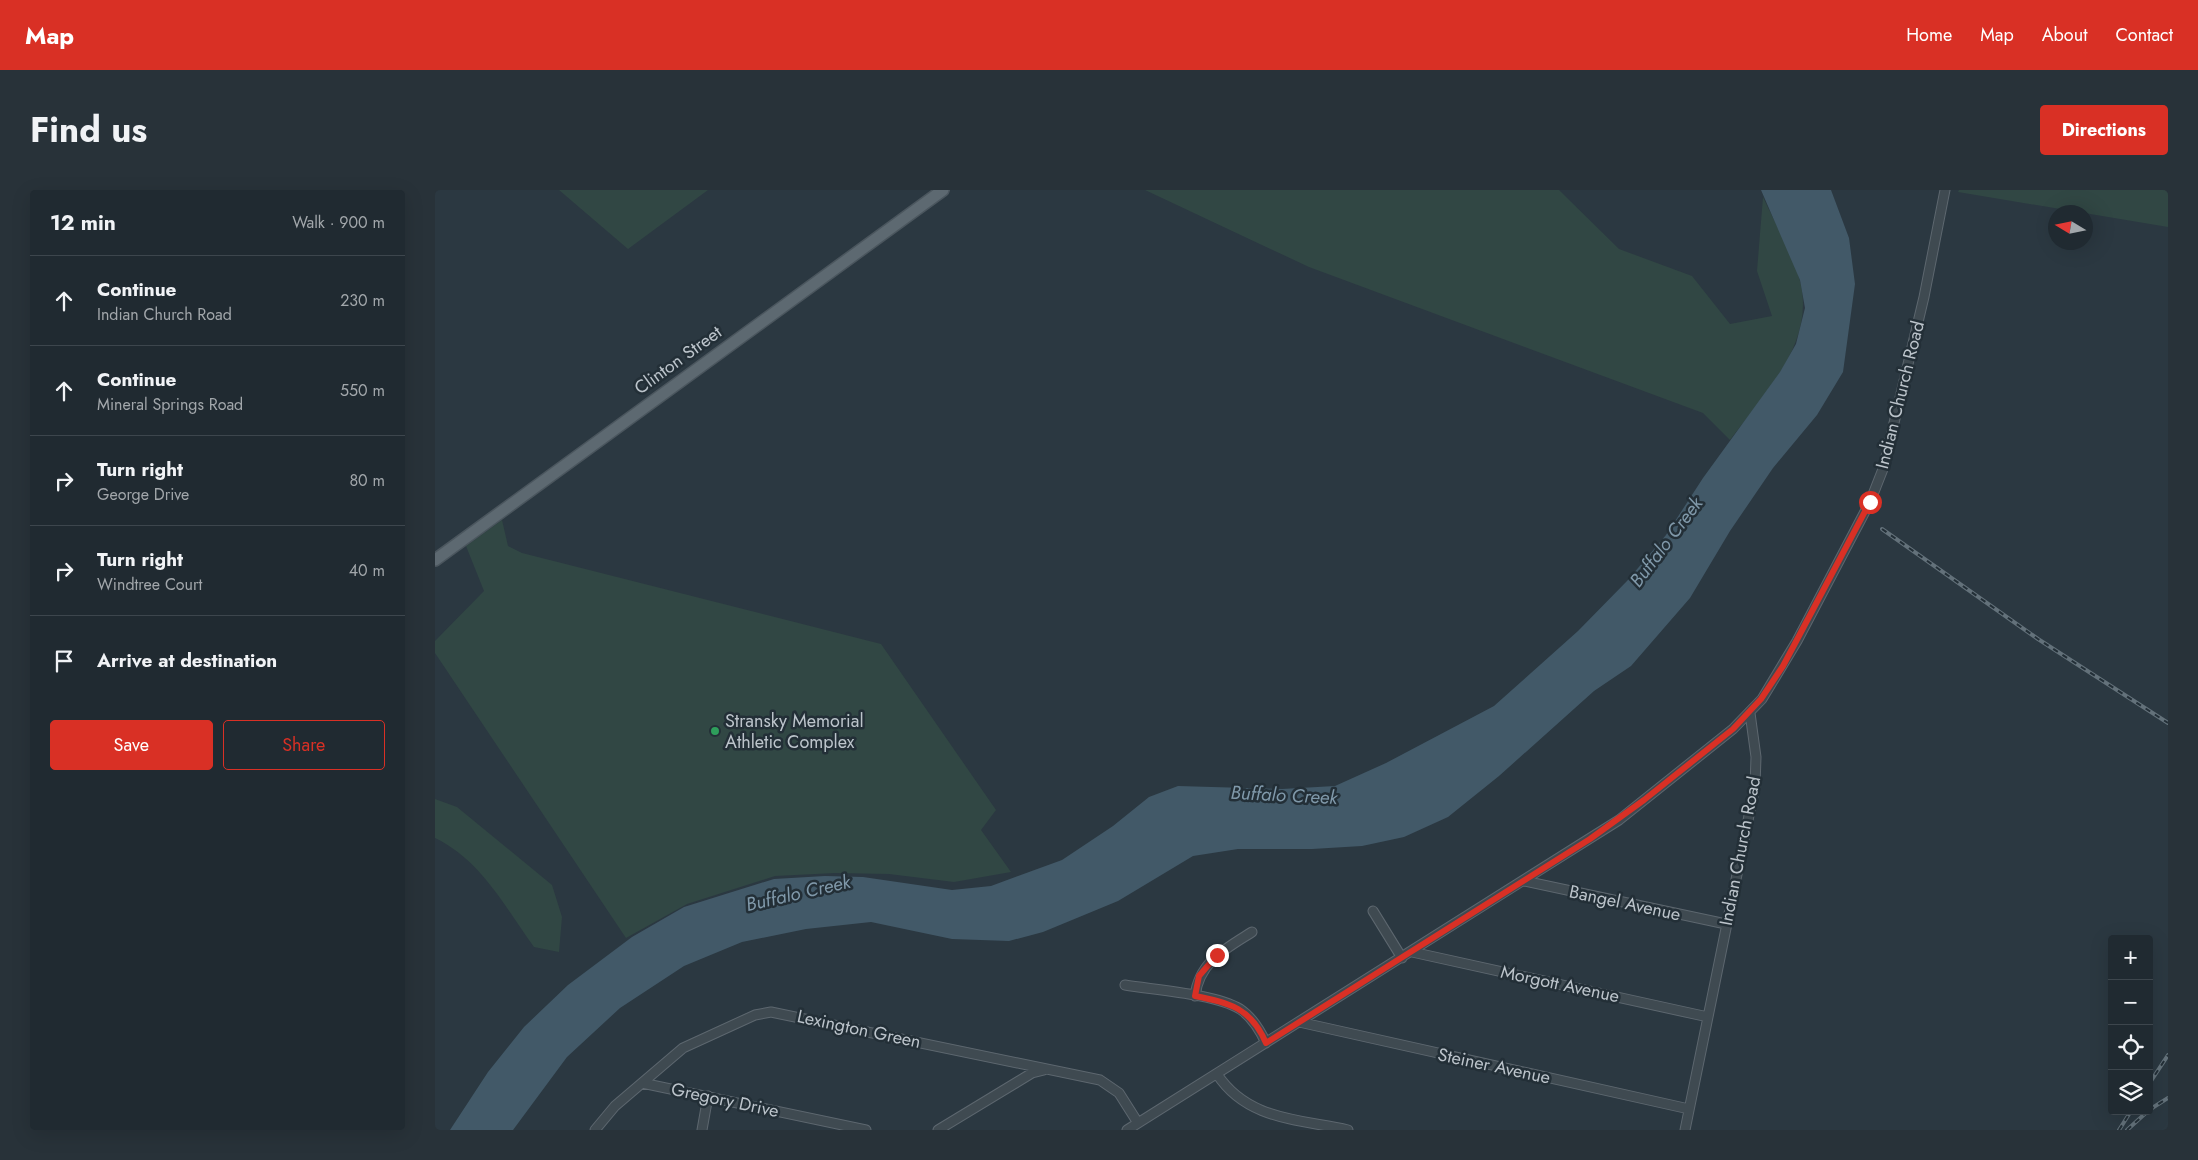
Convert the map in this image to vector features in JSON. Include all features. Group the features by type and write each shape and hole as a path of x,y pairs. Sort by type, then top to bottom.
{"main road":[{"name":"Clinton Street","path":"435,560 943,190"}],"street":[{"name":"Indian Church Road","path":"1685,1130 1755,786 1757,756 1749,713 1783,666 1870,502 1883,469 1925,297 1945,190"},
{"path":"1127,1130 1619,820 1749,713"},
{"name":"Bangel Avenue","path":"1524,881 1726,924"},
{"path":"1373,911 1402,958"},
{"path":"1195,996 1199,976 1210,961 1252,932"},
{"name":"Morgott Avenue","path":"1412,952 1708,1017"},
{"path":"1125,985 1224,1002 1242,1011 1258,1027 1266,1043"},
{"name":"Lexington Green","path":"595,1130 615,1106 678,1052 694,1042 755,1014 771,1012 1108,1083 1119,1093 1138,1123"},
{"name":"Steiner Avenue","path":"1299,1022 1689,1109"},
{"path":"938,1130 1032,1073 1051,1070"},
{"path":"1217,1074 1236,1097 1259,1111 1348,1130"},
{"name":"Gregory Drive","path":"642,1082 708,1096 820,1125 866,1130"},
{"path":"702,1130 708,1096"}],"green space":[{"path":"559,190 708,190 628,249"},
{"path":"1145,190 1559,190 1619,249 1692,276 1730,324 1772,316 1757,271 1763,197 1789,250 1800,281 1803,304 1801,326 1784,366 1730,440 1703,413 1309,267"},
{"path":"1959,190 2168,190 2168,227 2093,214 2093,205 2048,205 2048,207 1958,192"},
{"name":"Stransky Memorial Athletic Complex","path":"502,520 508,546 522,553 881,644 996,810 981,830 1011,872 954,882 889,874 835,873 775,876 687,904 626,938 435,653 435,641 484,591 466,546"},
{"path":"435,799 457,807 552,885 562,917 559,952 534,947 479,872 451,847 435,838"}],"water":[{"name":"Buffalo Creek","path":"1761,190 1831,190 1849,238 1855,284 1843,372 1817,415 1773,468 1730,531 1690,598 1631,666 1594,691 1499,776 1448,817 1404,837 1362,846 1312,849 1238,849 1193,856 1118,901 1043,932 1009,941 952,939 871,922 806,929 742,942 684,966 620,1008 567,1057 513,1130 450,1130 488,1072 524,1027 568,985 632,937 684,907 774,879 825,876 863,877 952,890 991,886 1062,860 1113,826 1149,797 1178,786 1282,789 1335,786 1386,763 1494,706 1578,631 1627,581 1666,535 1703,478 1780,372 1796,344 1805,308 1800,280"}],"railway":[{"path":"1882,529 2038,639 2168,723"},
{"path":"2153,1078 2168,1055"},
{"path":"2153,1107 2168,1098"},
{"path":"2119,1130 2128,1115"},
{"path":"2127,1130 2144,1115"}],"place":[{"name":"Stransky Memorial Athletic Complex","path":"715,731"}],"route":[{"path":"1217,955 1199,976 1195,996 1233,1005 1258,1027 1266,1043 1619,820 1733,729 1761,699 1783,666 1870,502"}]}
